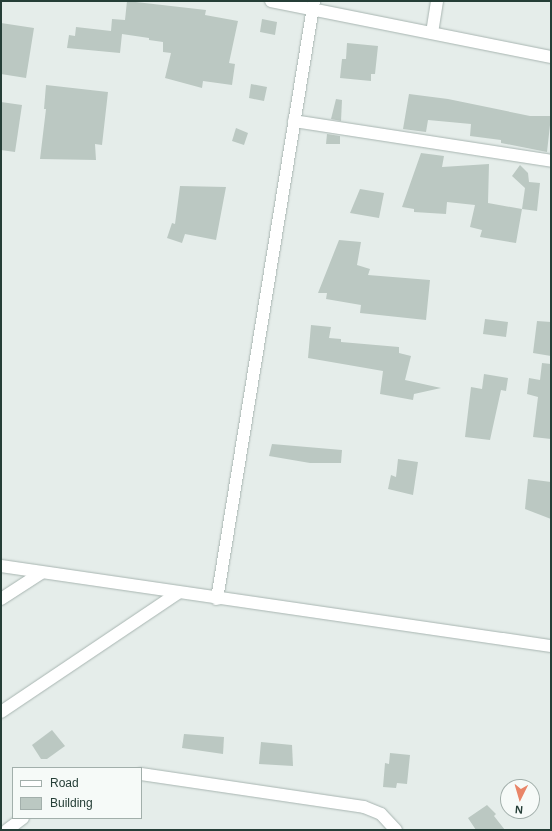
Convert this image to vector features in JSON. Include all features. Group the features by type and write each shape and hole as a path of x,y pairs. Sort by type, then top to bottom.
{"street":[{"path":"271,1 313,5 432,33 551,57"},
{"path":"432,33 437,1"},
{"path":"216,599 313,5"},
{"path":"294,121 551,160"},
{"path":"1,566 216,599 551,646"},
{"path":"1,599 41,573"},
{"path":"1,712 178,593"},
{"path":"142,774 364,807 381,814 396,830"},
{"path":"7,830 22,819"}],"building":[{"path":"127,1 206,10 205,15 238,21 229,63 235,64 232,85 203,81 202,88 165,78 171,53 163,52 163,42 149,40 149,38 122,34 120,53 67,48 69,35 75,36 76,27 111,31 112,19 125,20"},
{"path":"262,19 277,22 275,35 260,32"},
{"path":"1,23 34,28 26,78 1,74"},
{"path":"347,43 378,46 375,74 371,74 371,81 340,78 342,59 346,59"},
{"path":"251,84 267,87 264,101 249,98"},
{"path":"46,85 108,92 102,145 95,144 96,160 40,159 46,109 44,109"},
{"path":"409,94 448,99 530,116 551,116 547,152 501,143 501,140 470,136 471,124 428,120 426,132 403,129"},
{"path":"336,99 342,100 341,121 331,119"},
{"path":"1,102 22,105 15,152 1,150"},
{"path":"236,128 248,133 244,145 232,141"},
{"path":"327,134 340,136 340,144 326,144"},
{"path":"421,153 444,156 442,167 489,164 488,203 522,209 516,243 480,237 482,230 470,227 475,205 447,202 446,214 414,212 414,209 402,207"},
{"path":"520,165 528,173 529,182 540,183 537,211 522,209 525,188 512,176"},
{"path":"180,186 226,187 216,240 185,234 182,243 167,238 172,223 175,224"},
{"path":"360,189 384,193 379,218 350,213"},
{"path":"339,240 361,242 357,265 370,269 368,275 430,280 426,320 360,313 361,305 326,299 327,293 318,293"},
{"path":"485,319 508,322 506,337 483,334"},
{"path":"537,321 551,322 551,356 533,353"},
{"path":"311,325 331,327 329,338 341,339 341,342 399,347 399,353 411,356 405,380 441,388 414,394 413,400 380,394 383,371 308,358"},
{"path":"542,363 551,364 551,439 533,437 538,397 527,394 529,378 540,380"},
{"path":"484,374 508,378 506,391 501,390 490,440 465,437 471,387 482,389"},
{"path":"272,444 342,450 341,463 310,463 269,456"},
{"path":"398,459 418,462 413,495 388,489 391,475 396,477"},
{"path":"528,479 551,482 551,519 525,509"},
{"path":"52,730 65,746 47,759 41,759 32,745"},
{"path":"184,734 224,737 223,754 182,748"},
{"path":"261,742 292,745 293,766 259,764"},
{"path":"390,753 410,755 407,784 397,783 396,788 383,787 385,763 389,764"},
{"path":"487,805 496,814 494,816 505,830 476,830 468,818"}]}
